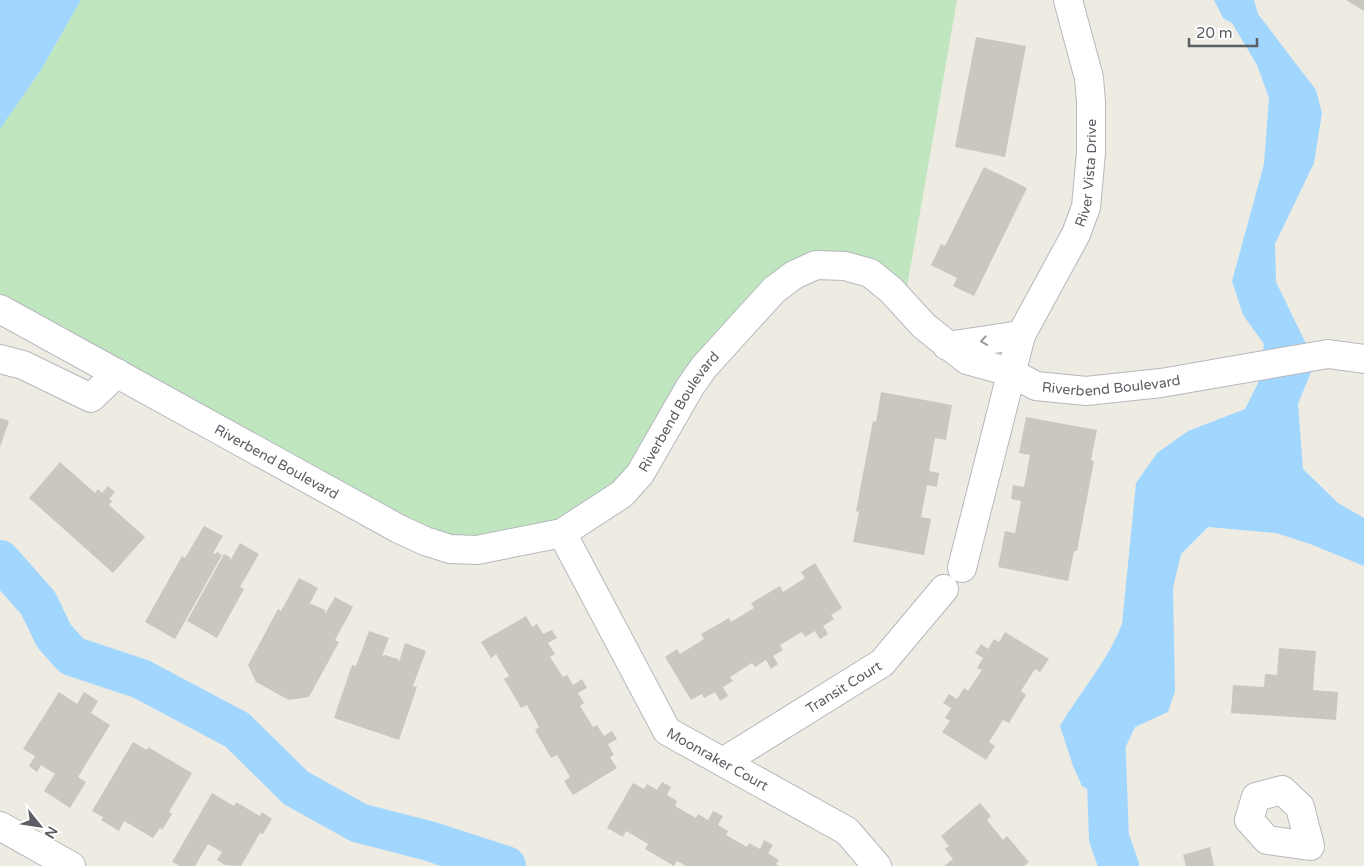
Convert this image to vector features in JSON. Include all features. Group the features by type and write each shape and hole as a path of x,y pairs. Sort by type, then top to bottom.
{"street":[{"name":"River Vista Drive","path":"1010,372 1021,335 1076,234 1086,206 1091,153 1089,78 1068,0"},
{"name":"Riverbend Boulevard","path":"0,309 425,541 450,549 476,550 562,533 622,494 644,468 690,387 704,367 774,290 794,275 816,265 845,266 870,273 891,290 924,326 967,360 1010,372 1036,386 1086,391 1161,383 1322,355 1364,358"},
{"path":"947,346 1021,335"},
{"path":"0,359 23,365 91,398 117,373"},
{"path":"962,568 1010,372"},
{"name":"Moonraker Court","path":"562,533 667,731 847,831 877,866"},
{"name":"Transit Court","path":"723,762 882,663 944,589"},
{"path":"0,826 71,866"}],"green space":[{"path":"81,0 957,0 903,310 848,278 822,274 797,283 561,543 514,558 461,564 234,451 0,316 0,129 41,70"}],"water":[{"path":"0,0 81,0 41,70 0,129"},
{"path":"1214,0 1254,0 1258,14 1316,90 1322,113 1314,163 1275,244 1276,282 1315,362 1298,404 1303,469 1338,503 1364,518 1364,566 1310,544 1276,533 1208,527 1181,554 1173,588 1175,691 1168,712 1135,727 1102,797 1082,786 1073,766 1060,726 1102,664 1122,624 1136,483 1157,453 1188,431 1245,409 1258,383 1264,344 1243,315 1232,281 1264,164 1269,98 1257,65 1232,23 1223,18"}],"building":[{"path":"1346,0 1364,0 1364,11"},
{"path":"976,37 1026,46 1005,157 955,147"},
{"path":"984,167 1027,188 974,296 953,286 957,278 931,265 941,244 945,246"},
{"path":"881,392 952,405 946,440 935,438 929,471 939,473 937,487 927,485 921,517 931,519 924,555 853,542 859,512 856,511 873,421 876,422"},
{"path":"1026,417 1097,430 1091,460 1094,461 1077,551 1074,551 1068,581 998,567 1005,531 1015,533 1021,501 1011,499 1013,485 1024,487 1030,455 1019,453"},
{"path":"0,418 9,421 0,447"},
{"path":"60,462 95,493 98,489 102,493 108,486 115,492 109,499 112,501 109,505 145,537 113,573 29,498"},
{"path":"204,526 223,536 213,553 217,552 222,555 175,639 145,622 182,556 185,558"},
{"path":"240,543 259,554 240,587 244,589 217,638 187,621 224,554 230,557 230,561"},
{"path":"815,563 842,608 831,615 834,619 823,626 828,634 820,639 815,631 805,637 802,632 780,645 783,650 773,656 778,664 771,669 766,660 755,667 752,663 730,677 733,681 723,687 728,696 720,701 715,692 704,698 702,694 691,700 665,657 677,649 680,654 704,639 701,634 729,618 731,622 754,608 751,603 780,586 783,592 805,578 801,572"},
{"path":"299,578 318,588 309,605 312,604 325,610 325,614 335,597 353,607 335,640 339,642 309,697 289,700 256,682 248,665 278,609 281,611"},
{"path":"526,616 532,627 537,624 543,634 552,630 557,638 548,643 555,654 550,657 563,677 567,675 573,685 582,679 587,688 578,693 584,703 580,706 593,727 597,725 604,736 612,731 617,739 608,744 614,755 610,757 617,768 573,795 564,781 570,777 557,755 551,758 535,730 539,727 527,705 521,708 504,679 509,676 496,654 491,658 481,642"},
{"path":"369,631 389,638 382,656 385,655 398,659 399,662 405,643 426,651 413,686 417,687 399,740 334,718 352,665 356,666"},
{"path":"1005,632 1049,659 1040,672 1035,669 1021,691 1026,695 1009,723 1003,720 989,742 995,746 986,760 942,732 950,721 945,718 951,708 943,703 949,694 957,699 964,688 968,691 982,670 977,668 983,658 975,653 981,644 988,649 994,639 999,642"},
{"path":"1279,648 1316,651 1313,690 1338,692 1336,720 1231,713 1233,685 1264,687 1265,674 1277,675"},
{"path":"59,692 77,704 84,692 98,701 91,713 110,725 78,777 86,782 70,808 44,791 55,774 41,765 37,772 29,766 35,756 23,749"},
{"path":"133,742 147,750 148,747 192,773 169,812 172,814 162,830 160,828 153,838 124,821 119,831 101,820 103,817 92,811"},
{"path":"662,782 671,787 667,795 677,801 675,806 696,818 698,814 708,820 713,811 723,816 718,825 728,831 726,835 747,847 749,843 760,849 764,840 773,845 768,853 779,860 776,864 779,866 686,866 677,861 674,866 645,849 648,844 626,831 623,837 607,828 633,783 644,789 647,784 657,790"},
{"path":"212,793 234,806 236,802 260,816 262,812 272,819 263,834 260,833 241,866 225,865 217,860 222,852 208,844 195,866 180,866 172,862"},
{"path":"980,803 991,816 987,820 1003,840 1007,836 1029,862 1024,866 944,866 953,859 945,849 949,846 941,836"},
{"path":"1210,847 1214,866 1186,866 1183,855"}],"waterway":[{"path":"0,560 38,603 54,636 72,656 141,679 237,730 296,788 359,823 429,841 506,866"},
{"path":"1105,732 1109,838 1119,866"}]}
